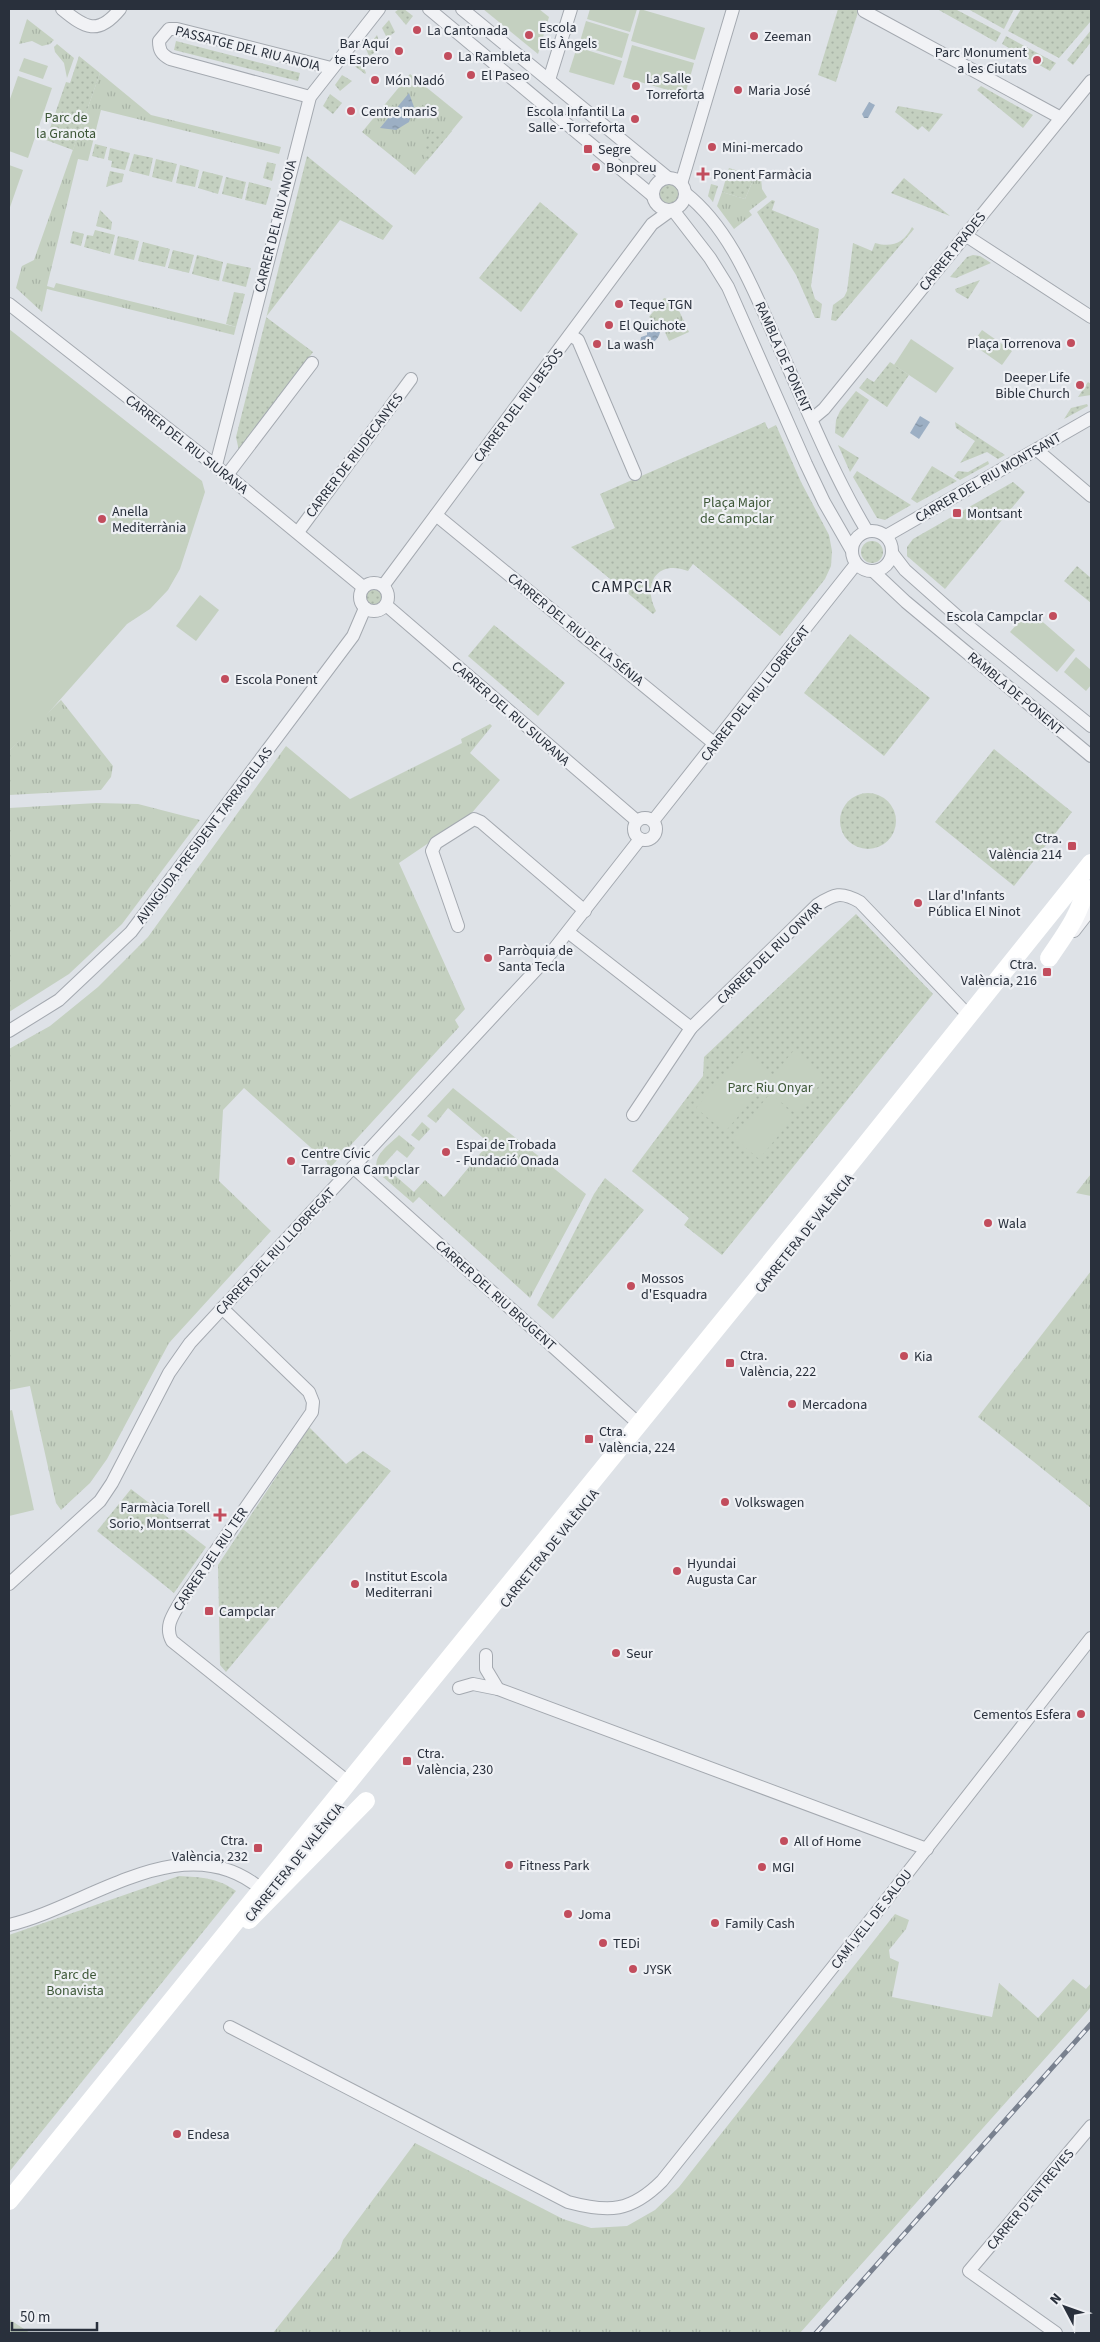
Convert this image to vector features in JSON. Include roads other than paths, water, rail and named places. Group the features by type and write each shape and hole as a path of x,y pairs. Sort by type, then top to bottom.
{"main road":[{"name":"CARRETERA DE VALÈNCIA","path":"9,2201 1091,863"},
{"name":"CARRETERA DE VALÈNCIA","path":"9,2217 1088,884"},
{"path":"1049,958 1072,923 1088,884"},
{"path":"243,1926 366,1801"}],"street":[{"path":"62,9 82,25 96,27 111,20 120,9"},
{"name":"CARRER DEL RIU ANOIA","path":"216,465 310,97 379,9"},
{"path":"429,9 653,199 658,207 672,210 681,205 677,183 687,162 733,9"},
{"name":"RAMBLA DE PONENT","path":"462,9 677,183 702,209 735,254 812,419 840,485 867,532"},
{"path":"549,80 571,9"},
{"path":"864,10 1061,118"},
{"name":"PASSATGE DEL RIU ANOIA","path":"310,97 170,60 159,49 159,41 169,29 177,29 331,68"},
{"name":"CARRER PRADES","path":"812,419 824,409 1091,82"},
{"path":"652,224 656,184 677,183"},
{"name":"RAMBLA DE PONENT","path":"672,210 710,258 728,287 806,464 824,502 851,549"},
{"name":"CARRER DEL RIU BESÒS","path":"383,586 652,224 672,210"},
{"path":"965,235 1091,317"},
{"name":"CARRER DEL RIU SIURANA","path":"9,304 228,474 363,587"},
{"path":"570,335 578,340 636,474"},
{"path":"228,474 312,363"},
{"name":"CARRER DE RIUDECANYES","path":"298,532 411,379"},
{"name":"CARRER DEL RIU MONTSANT","path":"886,536 1091,418"},
{"path":"1037,450 1091,496"},
{"name":"CARRER DEL RIU DE LA SÉNIA","path":"436,515 715,744"},
{"path":"874,531 886,536 892,547 892,553 886,566 873,572 861,569 856,564 851,549 854,541 867,532 874,531"},
{"name":"RAMBLA DE PONENT","path":"892,553 905,570 967,625 1091,726"},
{"name":"CARRER DEL RIU LLOBREGAT","path":"653,821 856,564"},
{"name":"RAMBLA DE PONENT","path":"873,572 906,602 1091,756"},
{"path":"373,583 383,586 388,593 386,605 378,611 365,608 360,600 363,587 373,583"},
{"name":"CARRER DEL RIU SIURANA","path":"386,605 637,821"},
{"name":"AVINGUDA PRESIDENT TARRADELLAS","path":"9,1031 59,1000 131,932 353,636 365,608"},
{"path":"645,818 653,821 656,830 653,838 644,841 640,840 634,831 637,821 645,818"},
{"path":"458,926 432,851 436,842 474,820 482,822 585,911"},
{"name":"CARRER DEL RIU LLOBREGAT","path":"9,1584 100,1501 112,1482 169,1373 190,1344 568,932 640,840"},
{"name":"CARRER DEL RIU ONYAR","path":"633,1114 691,1028 817,905 832,895 842,893 860,902 951,1000 968,1015"},
{"path":"1049,958 1065,943 1091,909"},
{"path":"568,932 691,1028"},
{"name":"CARRER DEL RIU BRUGENT","path":"353,1167 639,1424"},
{"name":"CARRER DEL RIU TER","path":"222,1308 309,1392 313,1402 312,1412 181,1601 168,1624 168,1634 179,1647 348,1782"},
{"name":"CAMÍ VELL DE SALOU","path":"230,2027 568,2202 592,2209 613,2209 630,2206 646,2197 662,2181 1091,1638"},
{"path":"486,1655 486,1669 498,1689"},
{"path":"459,1688 473,1684 498,1689 926,1849"},
{"path":"9,1924 156,1870 183,1863 221,1866 241,1874 261,1889"},
{"name":"CARRER D'ENTREVIES","path":"1056,2333 969,2271 1091,2126"}],"water":[{"path":"409,93 414,107 409,122 396,130 380,128"},
{"path":"869,102 875,105 868,118 864,118 862,114"},
{"path":"653,328 660,332 659,335 649,345 644,347 640,343 641,337 647,335 647,331"},
{"path":"920,416 930,422 919,439 910,433"}],"railway":[{"path":"816,2333 1091,2024"}],"place":[{"name":"La Cantonada","path":"417,30"},
{"name":"Escola Els Àngels","path":"529,35"},
{"name":"Zeeman","path":"754,36"},
{"name":"Bar Aquí te Espero","path":"399,51"},
{"name":"La Rambleta","path":"448,56"},
{"name":"Parc Monument a les Ciutats","path":"1037,60"},
{"name":"El Paseo","path":"471,75"},
{"name":"Món Nadó","path":"375,80"},
{"name":"La Salle Torreforta","path":"636,86"},
{"name":"Maria José","path":"738,90"},
{"name":"Centre mariS","path":"351,111"},
{"name":"Escola Infantil La Salle - Torreforta","path":"635,119"},
{"name":"Mini-mercado","path":"712,147"},
{"name":"Segre","path":"588,149"},
{"name":"Bonpreu","path":"596,167"},
{"name":"Ponent Farmàcia","path":"703,174"},
{"name":"Teque TGN","path":"619,304"},
{"name":"El Quichote","path":"609,325"},
{"name":"Plaça Torrenova","path":"1071,343"},
{"name":"La wash","path":"597,344"},
{"name":"Deeper Life Bible Church","path":"1080,385"},
{"name":"Montsant","path":"957,513"},
{"name":"Anella Mediterrània","path":"102,519"},
{"name":"Escola Campclar","path":"1053,616"},
{"name":"Escola Ponent","path":"225,679"},
{"name":"Ctra. València 214","path":"1072,846"},
{"name":"Llar d'Infants Pública El Ninot","path":"918,903"},
{"name":"Parròquia de Santa Tecla","path":"488,958"},
{"name":"Ctra. València, 216","path":"1047,972"},
{"name":"Espai de Trobada - Fundació Onada","path":"446,1152"},
{"name":"Centre Cívic Tarragona Campclar","path":"291,1161"},
{"name":"Wala","path":"988,1223"},
{"name":"Mossos d'Esquadra","path":"631,1286"},
{"name":"Kia","path":"904,1356"},
{"name":"Ctra. València, 222","path":"730,1363"},
{"name":"Mercadona","path":"792,1404"},
{"name":"Ctra. València, 224","path":"589,1439"},
{"name":"Volkswagen","path":"725,1502"},
{"name":"Farmàcia Torell Sorio, Montserrat","path":"220,1515"},
{"name":"Hyundai Augusta Car","path":"677,1571"},
{"name":"Institut Escola Mediterrani","path":"355,1584"},
{"name":"Campclar","path":"209,1611"},
{"name":"Seur","path":"616,1653"},
{"name":"Cementos Esfera","path":"1081,1714"},
{"name":"Ctra. València, 230","path":"407,1761"},
{"name":"All of Home","path":"784,1841"},
{"name":"Ctra. València, 232","path":"258,1848"},
{"name":"Fitness Park","path":"509,1865"},
{"name":"MGI","path":"762,1867"},
{"name":"Joma","path":"568,1914"},
{"name":"Family Cash","path":"715,1923"},
{"name":"TEDi","path":"603,1943"},
{"name":"JYSK","path":"633,1969"},
{"name":"Endesa","path":"177,2134"}],"district":[{"name":"CAMPCLAR","path":"632,586"}],"park label":[{"name":"Parc de la Granota","path":"66,126"},
{"name":"Plaça Major de Campclar","path":"737,510"},
{"name":"Parc Riu Onyar","path":"770,1087"},
{"name":"Parc de Bonavista","path":"75,1982"}]}
